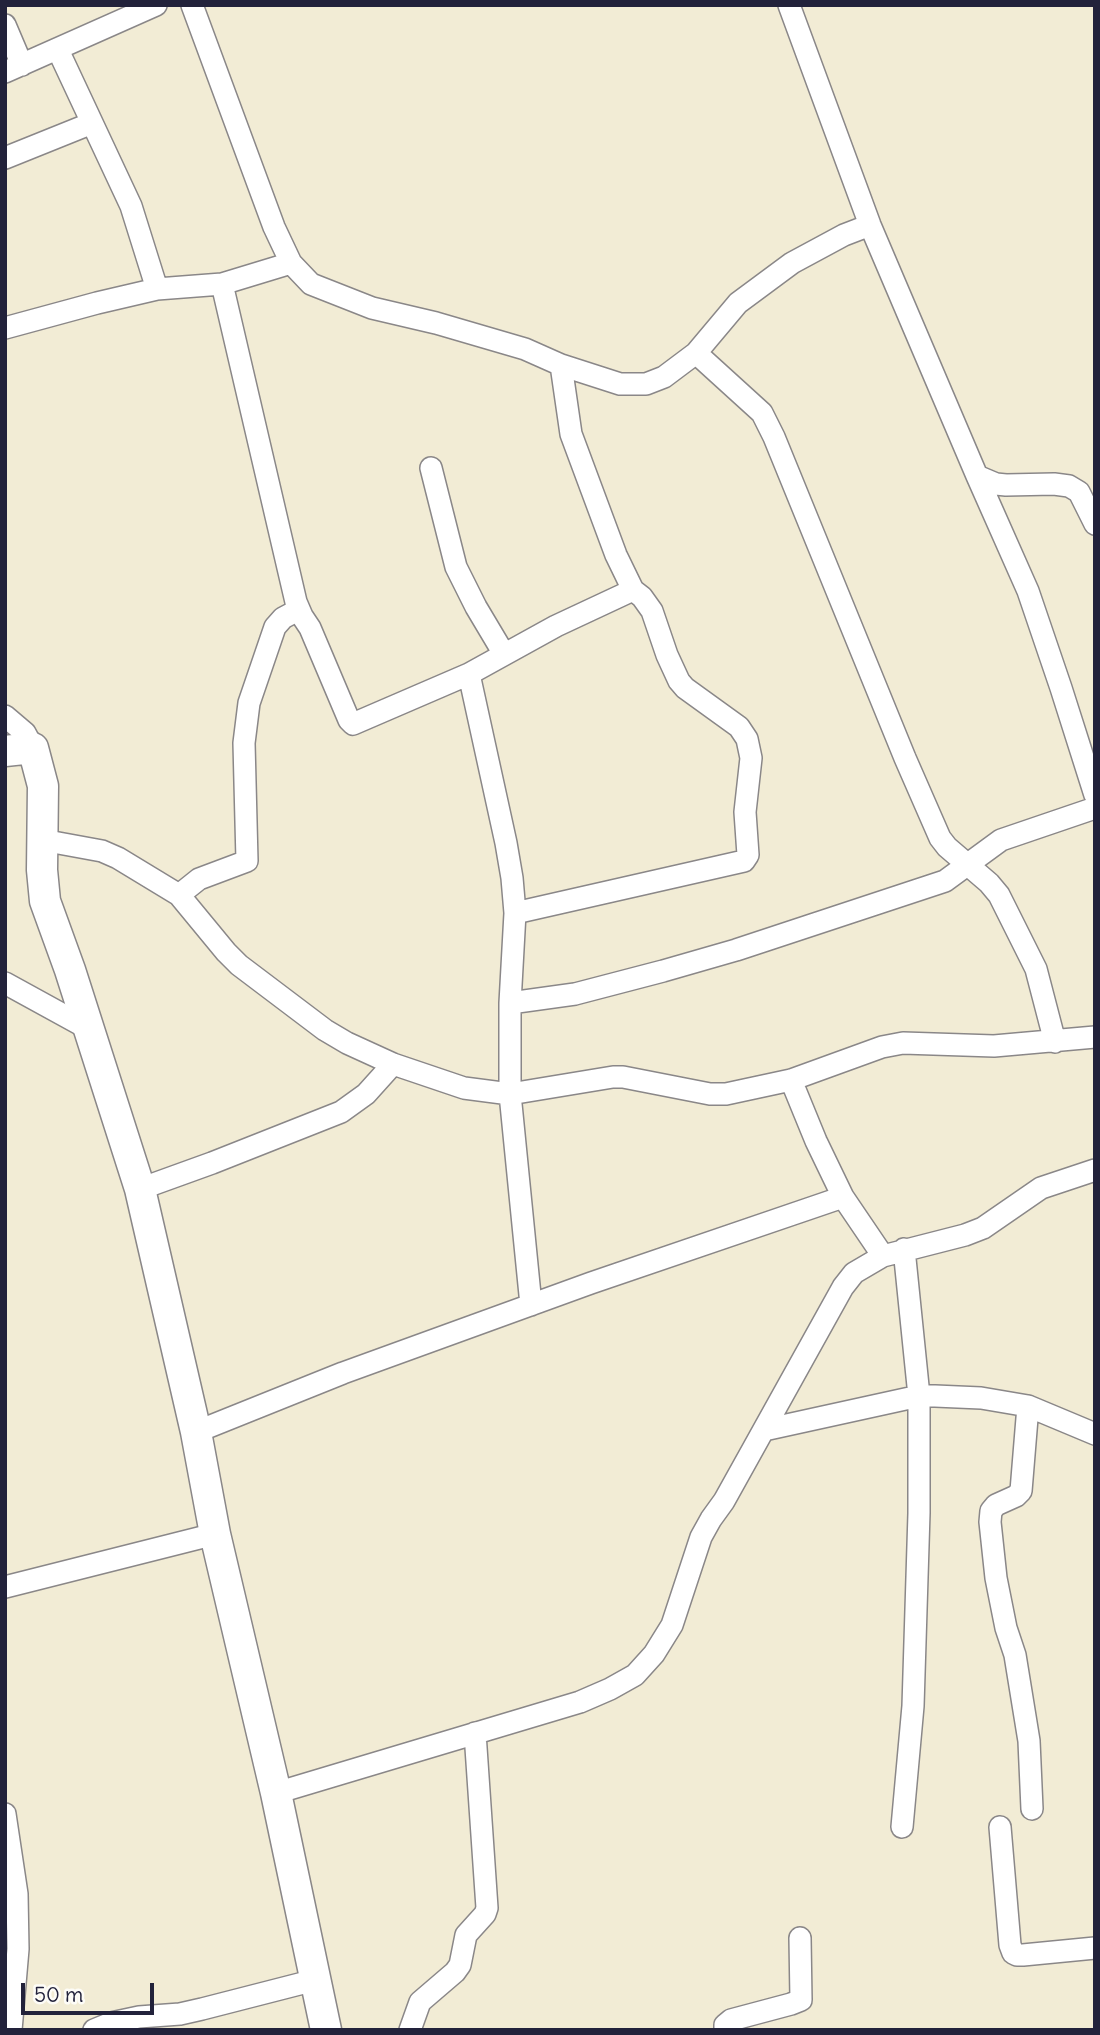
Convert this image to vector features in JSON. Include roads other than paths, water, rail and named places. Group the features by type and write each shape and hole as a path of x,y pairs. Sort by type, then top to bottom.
{"street":[{"path":"5,25 14,69 156,5"},
{"path":"192,5 274,227 291,263 311,285 372,307 525,349 561,365 620,384 646,384 664,377 695,353 738,303 792,263 844,235 870,225"},
{"path":"789,5 870,225 1028,592 1095,794"},
{"path":"58,50 131,205 157,289"},
{"path":"5,158 92,123"},
{"path":"5,328 157,289 222,284 291,263"},
{"path":"222,284 298,610 310,628 353,724 469,674 556,626 633,590"},
{"path":"695,353 762,413 940,838 999,895 1041,984 1055,1042"},
{"path":"515,913 744,861 748,856 746,798 751,758 747,739 739,727 679,681 652,611 633,590 616,555 571,434 561,365"},
{"path":"431,468 456,567 476,607 505,654"},
{"path":"977,476 996,484 1054,484 1069,486 1079,492 1089,492 1095,524"},
{"path":"179,895 199,879 247,861 244,743 249,703 275,627 283,618 298,610"},
{"path":"469,674 506,843 515,913 510,1003 510,1094 531,1305"},
{"path":"5,716 25,733 19,749 43,786 42,886 45,901 70,970 140,1189 196,1432 215,1534 276,1793 326,2030"},
{"path":"510,1003 575,994 712,957 945,881 1001,840 1095,808"},
{"path":"42,840 102,851 118,858 179,895 239,965 325,1030 393,1064 464,1088 510,1094 624,1077 719,1095 791,1080 882,1047 903,1043 986,1046 1095,1037"},
{"path":"5,983 87,1028"},
{"path":"140,1189 341,1112 366,1094 393,1064"},
{"path":"791,1080 843,1197 883,1256"},
{"path":"276,1793 580,1702 635,1675 654,1654 672,1625 701,1537 724,1501 843,1287 854,1273 883,1256 965,1235 983,1227 1041,1188 1095,1170"},
{"path":"196,1432 342,1373 843,1197"},
{"path":"902,1827 913,1706 919,1513 919,1396 904,1249"},
{"path":"764,1430 919,1396 981,1398 1028,1406 1095,1434"},
{"path":"1028,1406 1021,1491 996,1506 992,1510 990,1522 996,1578 1006,1628 1015,1655 1029,1741 1032,1809"},
{"path":"5,1587 215,1534"},
{"path":"410,2030 420,2002 460,1965 466,1935 485,1914 487,1908 475,1733"},
{"path":"5,1814 17,1908 18,1949 10,2030"},
{"path":"1000,1827 1010,1945 1013,1953 1017,1955 1095,1948"},
{"path":"725,2030 731,2020 801,2000 800,1938"},
{"path":"94,2030 139,2017 180,2014 315,1980"}]}
